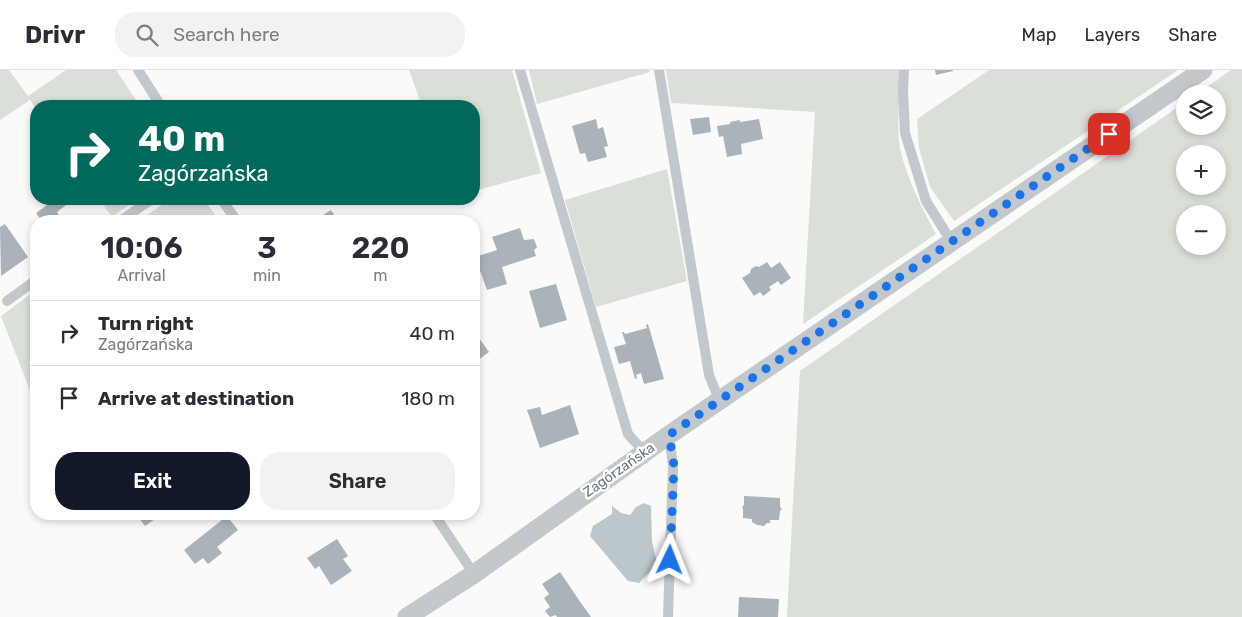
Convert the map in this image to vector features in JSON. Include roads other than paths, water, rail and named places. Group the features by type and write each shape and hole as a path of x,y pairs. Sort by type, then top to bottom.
{"street":[{"name":"Zagórzańska","path":"406,617 474,574 719,400 1203,70"}],"lane":[{"path":"138,70 157,100"},
{"path":"520,70 628,434 644,452"},
{"path":"659,70 708,375 719,400"},
{"path":"904,70 905,134 926,201 951,241"},
{"path":"129,215 143,205"},
{"path":"7,301 30,284"},
{"path":"668,617 674,466 669,435"},
{"path":"438,520 474,574"}]}
